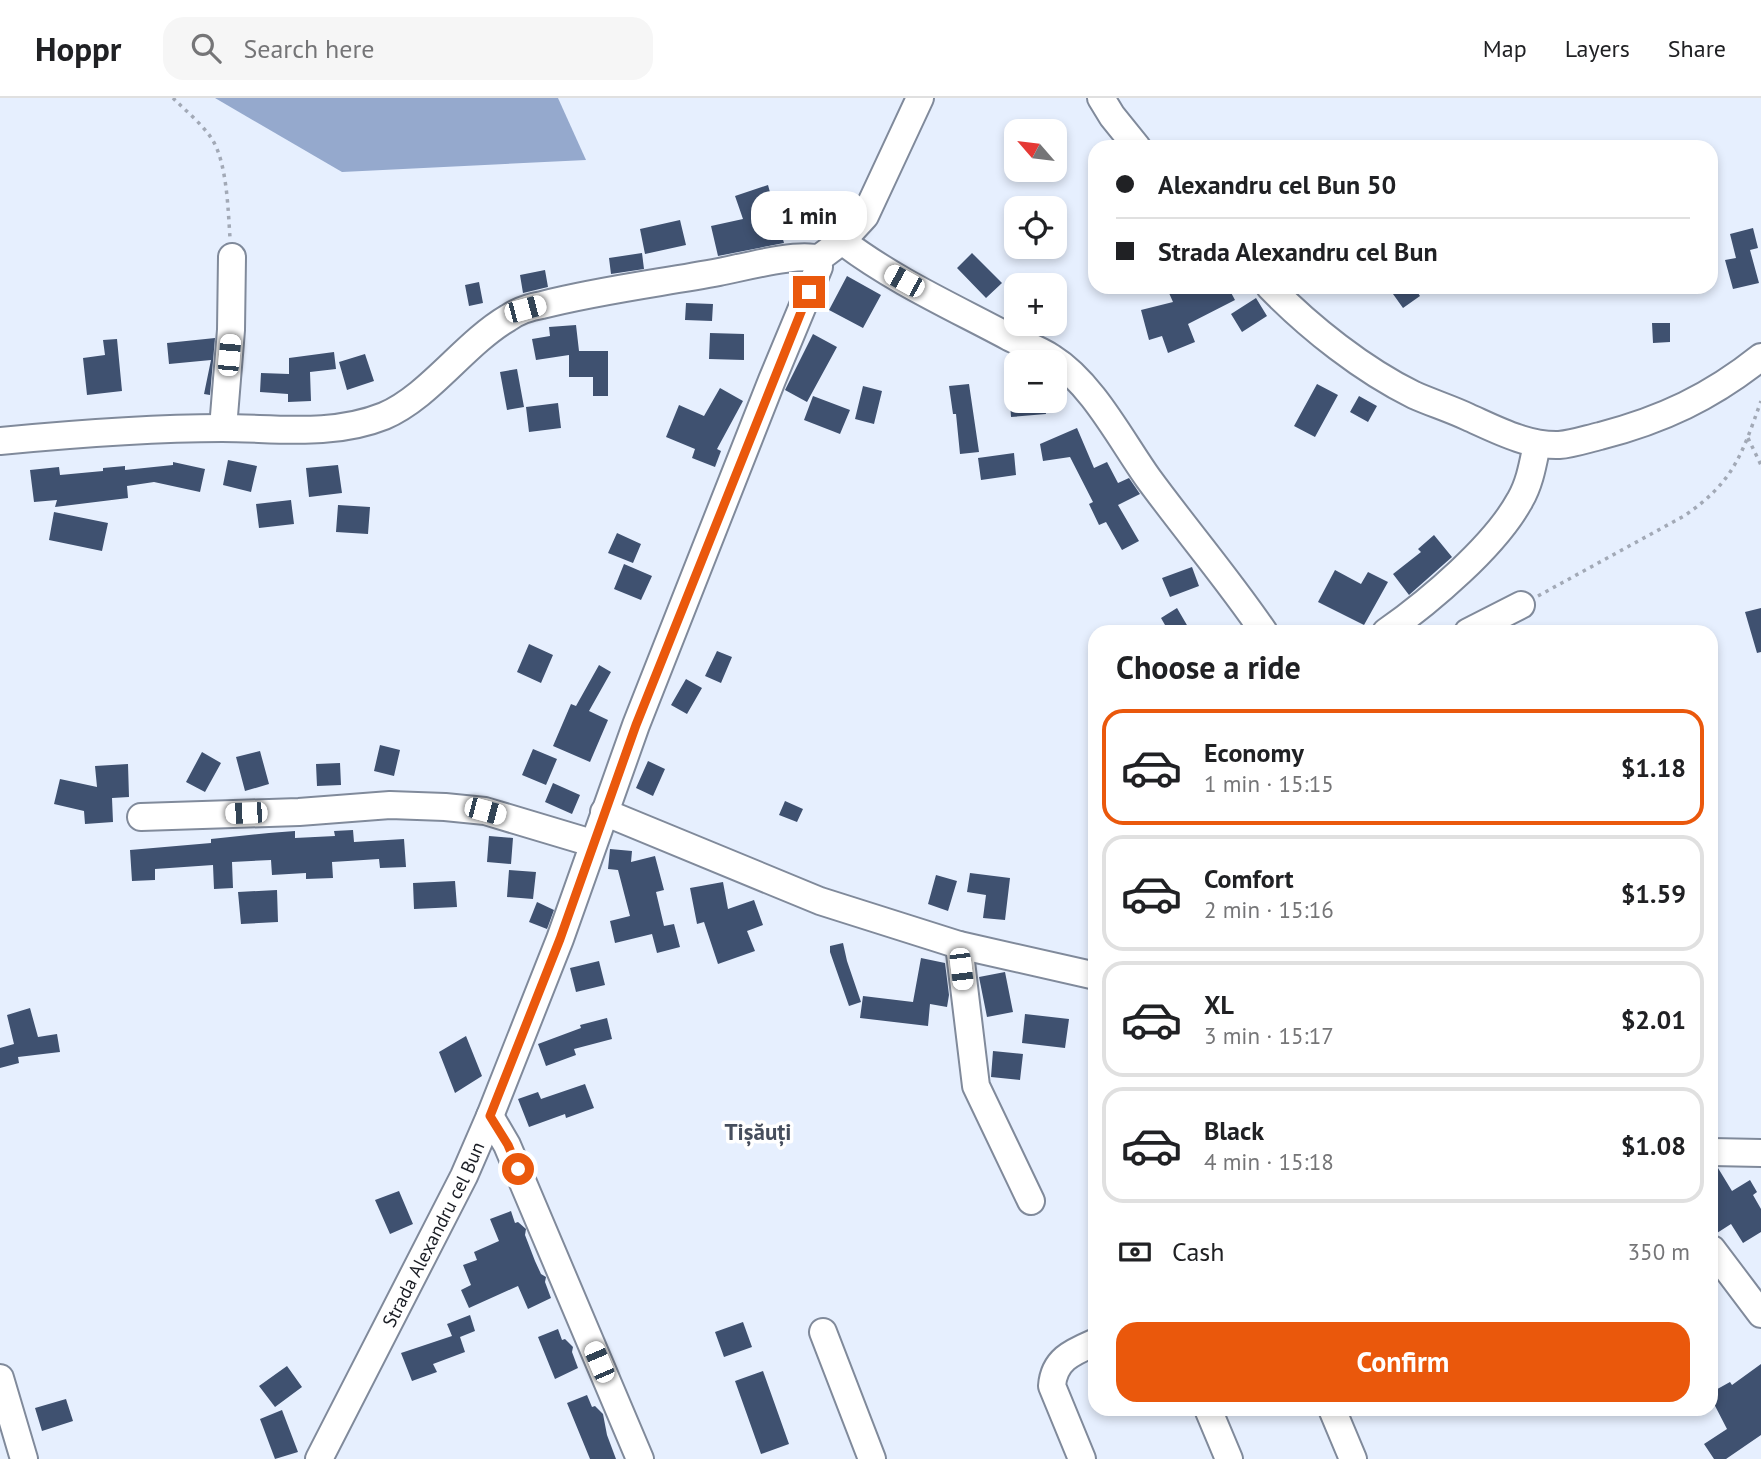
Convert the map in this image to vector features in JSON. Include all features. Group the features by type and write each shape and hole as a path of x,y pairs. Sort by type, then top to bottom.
{"street":[{"path":"0,441 122,431 339,428 386,415 407,402 485,333 525,309 763,264 804,257 817,259 842,242 865,216 920,98"},
{"path":"1101,98 1132,140"},
{"path":"842,242 895,276 1053,358 1084,387 1105,414 1123,444 1259,625"},
{"path":"223,428 232,330 232,257"},
{"name":"Strada Alexandru cel Bun","path":"320,1459 464,1176 490,1116 560,939 604,811 819,267 817,259"},
{"path":"1278,294 1328,340 1413,394 1502,432 1537,443 1560,445 1585,440 1686,408 1730,382 1761,357"},
{"path":"1394,625 1471,560 1511,516 1527,485 1537,443"},
{"path":"1482,625 1521,605"},
{"path":"141,817 299,812 390,805 445,807 485,811 593,843"},
{"path":"604,811 820,901 958,945 1088,974"},
{"path":"958,945 976,1086 1031,1201"},
{"path":"490,1116 508,1145 640,1459"},
{"path":"1718,1152 1761,1153"},
{"path":"1718,1257 1761,1314"},
{"path":"823,1332 872,1459"},
{"path":"1082,1459 1052,1386 1052,1377 1064,1356 1088,1346"},
{"path":"0,1378 24,1459"},
{"path":"1211,1416 1229,1459"},
{"path":"1335,1416 1353,1459"}],"path":[{"path":"173,98 211,136 218,151 228,206 232,257"},
{"path":"1521,605 1685,516 1704,502 1728,477 1743,452 1761,401"},
{"path":"1748,438 1761,466"}],"shaded area":[{"path":"215,98 558,98 586,160 342,172"}],"building":[{"path":"768,185 784,243 718,256 711,226 743,219 735,196"},
{"path":"680,220 686,245 645,254 640,229"},
{"path":"1753,228 1758,248 1750,250 1759,283 1733,289 1725,260 1736,258 1730,234"},
{"path":"642,253 644,269 611,274 609,258"},
{"path":"972,253 1002,283 986,298 957,268"},
{"path":"545,270 548,287 523,293 520,275"},
{"path":"847,276 881,295 863,328 829,310"},
{"path":"479,282 483,303 469,306 465,285"},
{"path":"1169,294 1232,294 1235,300 1188,324 1195,342 1168,353 1162,336 1149,340 1141,310 1173,302"},
{"path":"1393,294 1419,294 1420,296 1403,308"},
{"path":"1256,298 1267,316 1242,332 1231,314"},
{"path":"686,303 713,304 712,321 685,320"},
{"path":"1652,323 1670,323 1670,342 1653,343"},
{"path":"576,325 579,351 608,351 608,396 593,396 593,377 569,377 569,355 536,360 532,339 550,336 549,327"},
{"path":"710,333 744,334 744,360 709,359"},
{"path":"813,334 837,347 807,402 785,390"},
{"path":"215,338 210,395 204,394 211,360 169,364 167,343"},
{"path":"117,339 122,391 87,395 83,358 105,355 103,340"},
{"path":"334,352 336,369 310,372 311,401 288,402 288,394 260,392 261,373 289,374 289,358"},
{"path":"365,354 374,381 347,390 339,362"},
{"path":"517,369 524,407 507,410 500,372"},
{"path":"969,384 979,452 960,454 956,414 953,414 949,386"},
{"path":"1317,384 1338,395 1315,437 1294,426"},
{"path":"863,386 882,391 874,424 855,419"},
{"path":"720,388 743,401 717,449 721,451 715,467 692,458 695,449 666,437 679,405 704,416"},
{"path":"813,396 850,410 840,434 804,420"},
{"path":"1359,396 1377,406 1368,422 1350,412"},
{"path":"558,403 561,428 529,432 526,407"},
{"path":"1011,413 1046,414 1011,417"},
{"path":"1077,428 1094,468 1107,462 1118,483 1129,478 1140,494 1118,505 1139,541 1122,550 1106,522 1099,525 1089,504 1093,502 1070,457 1043,461 1040,444"},
{"path":"1014,453 1016,475 981,480 978,458"},
{"path":"228,460 257,466 251,492 223,485"},
{"path":"173,462 205,469 200,492 154,482 127,486 128,498 55,507 57,500 34,502 30,470 59,467 60,475 125,466 125,470 173,465"},
{"path":"338,465 342,493 309,497 306,468"},
{"path":"291,500 294,524 259,528 256,504"},
{"path":"338,505 370,507 368,534 336,532"},
{"path":"54,512 108,523 102,551 49,540"},
{"path":"617,533 641,544 633,563 608,553"},
{"path":"1434,535 1452,557 1409,595 1393,574 1421,552 1418,549"},
{"path":"624,564 652,576 641,600 614,589"},
{"path":"1192,567 1199,586 1170,597 1162,578"},
{"path":"1335,570 1361,584 1368,572 1388,582 1364,625 1318,602"},
{"path":"1177,608 1187,625 1165,625 1161,618"},
{"path":"1761,608 1761,652 1757,653 1745,612"},
{"path":"529,644 553,655 541,683 517,672"},
{"path":"717,651 732,657 721,683 705,676"},
{"path":"599,665 611,672 589,711 608,720 590,762 553,746 571,704 576,706"},
{"path":"686,679 702,688 687,714 671,705"},
{"path":"380,745 400,750 394,776 374,771"},
{"path":"533,749 557,759 546,785 522,775"},
{"path":"260,751 269,784 245,791 236,757"},
{"path":"202,752 221,763 205,792 186,782"},
{"path":"648,761 665,769 653,796 636,788"},
{"path":"340,763 341,785 317,786 316,764"},
{"path":"128,764 129,797 112,798 113,822 85,824 84,811 54,804 60,779 97,787 95,766"},
{"path":"553,783 580,795 572,814 545,802"},
{"path":"785,801 803,809 797,822 779,815"},
{"path":"353,830 354,842 404,839 406,867 380,868 379,859 332,862 333,878 306,879 306,873 272,875 271,860 232,862 233,888 214,889 213,865 155,869 155,880 132,881 130,850 211,843 211,839 269,833 295,831 295,838 335,836 334,831"},
{"path":"489,836 513,838 511,864 487,862"},
{"path":"610,849 632,851 631,862 655,856 664,890 656,892 664,926 674,924 680,947 657,953 652,934 615,943 610,921 630,916 618,870 608,869"},
{"path":"509,870 536,872 533,899 507,897"},
{"path":"970,873 1010,878 1005,920 983,918 986,895 967,892"},
{"path":"936,875 957,881 948,911 928,904"},
{"path":"455,881 457,907 414,909 413,883"},
{"path":"723,882 728,909 754,900 763,925 747,931 755,951 718,964 704,922 697,924 690,888"},
{"path":"277,890 278,922 241,924 238,892"},
{"path":"537,902 554,910 547,929 529,922"},
{"path":"843,943 861,1002 849,1006 830,952 830,946"},
{"path":"921,958 945,963 949,995 947,1007 930,1004 928,1026 860,1018 863,996 913,1002"},
{"path":"599,961 605,985 576,992 570,968"},
{"path":"1005,972 1013,1012 987,1017 979,977"},
{"path":"30,1008 38,1037 57,1034 60,1052 18,1057 19,1063 0,1068 0,1048 14,1044 7,1015"},
{"path":"1025,1014 1069,1019 1065,1048 1022,1043"},
{"path":"607,1018 612,1039 574,1049 576,1055 546,1066 538,1044 581,1028 580,1025"},
{"path":"466,1036 482,1076 455,1093 439,1052"},
{"path":"993,1051 1023,1054 1020,1080 991,1077"},
{"path":"585,1084 594,1108 566,1118 565,1114 529,1127 518,1099 538,1092 541,1099"},
{"path":"1718,1168 1732,1191 1750,1180 1757,1192 1753,1195 1761,1209 1761,1232 1743,1243 1731,1224 1718,1232"},
{"path":"399,1191 413,1224 390,1234 375,1200"},
{"path":"511,1211 515,1223 518,1222 526,1229 525,1235 541,1274 546,1277 545,1282 551,1298 528,1309 518,1286 469,1308 461,1290 471,1285 463,1265 477,1260 474,1252 499,1241 490,1219"},
{"path":"470,1315 475,1331 460,1337 465,1352 433,1364 437,1372 412,1381 401,1353 452,1336 447,1324"},
{"path":"743,1322 752,1347 724,1357 715,1332"},
{"path":"558,1329 562,1340 565,1339 573,1347 572,1352 578,1368 555,1379 538,1337"},
{"path":"1761,1364 1761,1435 1726,1459 1714,1459 1704,1444 1727,1429 1718,1412 1718,1389 1730,1382 1732,1385"},
{"path":"287,1366 302,1387 275,1407 259,1386"},
{"path":"763,1371 789,1444 761,1454 735,1381"},
{"path":"587,1395 592,1407 595,1406 603,1414 616,1459 590,1459 567,1403"},
{"path":"66,1399 73,1421 42,1431 35,1408"},
{"path":"282,1410 298,1452 275,1459 260,1419"}],"district":[{"name":"Tișăuți","path":"758,1132"}],"route":[{"path":"518,1169 508,1145 490,1116 560,939 636,725 809,292"}]}
